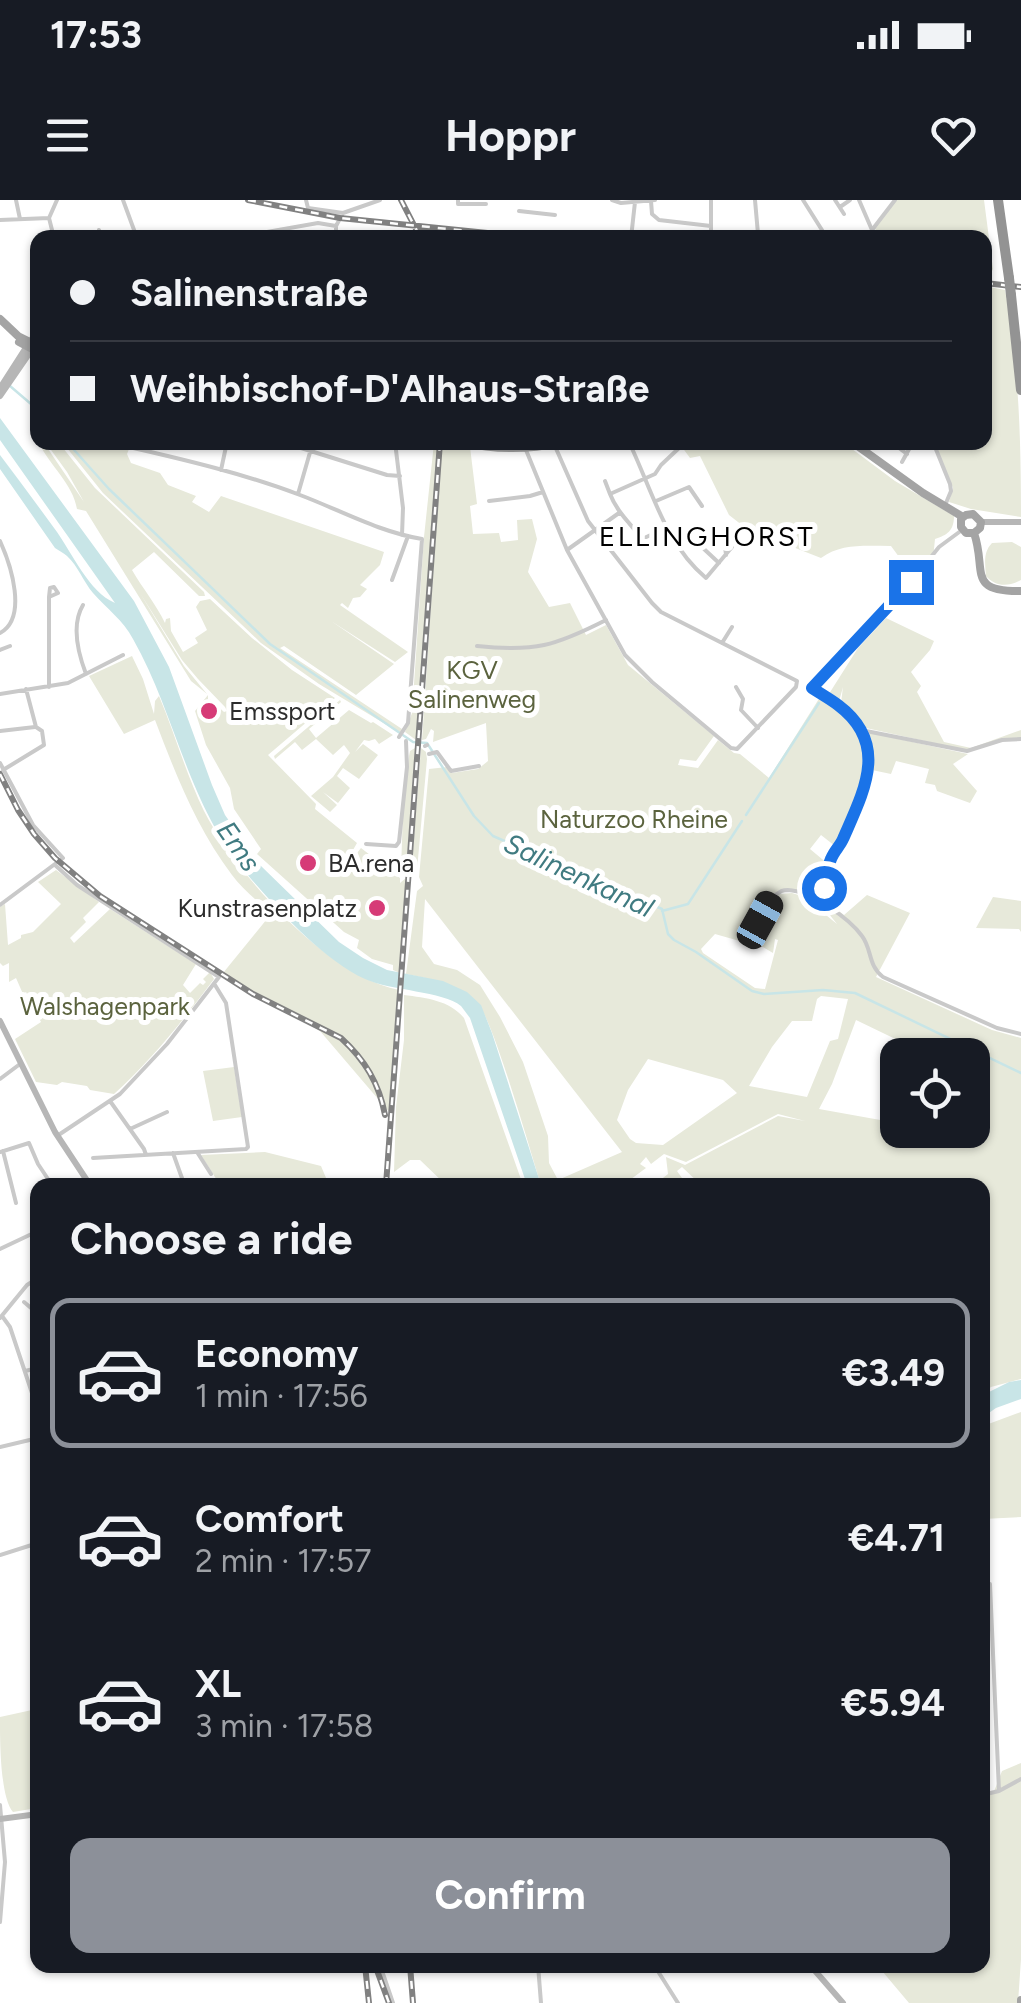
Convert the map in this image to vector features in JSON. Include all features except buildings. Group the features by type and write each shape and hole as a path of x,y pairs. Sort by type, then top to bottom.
{"highway":[{"path":"998,200 1021,390"}],"main road":[{"path":"0,323 30,345"},
{"path":"0,396 30,351"},
{"path":"0,388 10,378"},
{"path":"863,450 963,517"},
{"path":"981,522 974,533 962,530 960,522 973,514 981,522 1021,522"},
{"path":"974,533 979,570 985,582 999,591 1021,590"},
{"path":"0,1021 57,1136 85,1178"},
{"path":"1,1819 30,1815"},
{"path":"817,1973 843,2003"}],"street":[{"path":"16,200 20,219"},
{"path":"52,230 49,218 57,200"},
{"path":"123,200 134,230"},
{"path":"306,200 308,208 343,213 380,200"},
{"path":"458,200 458,204 486,204"},
{"path":"536,212 538,200"},
{"path":"612,200 653,200 652,214 659,220 711,226"},
{"path":"711,200 711,230"},
{"path":"755,200 758,230"},
{"path":"803,200 822,230"},
{"path":"835,200 844,214"},
{"path":"840,207 850,200"},
{"path":"859,200 872,230 895,200"},
{"path":"632,230 635,201"},
{"path":"518,211 555,214"},
{"path":"336,230 343,213"},
{"path":"0,220 49,218"},
{"path":"278,230 318,223 336,226"},
{"path":"141,450 298,494 405,536 422,538 408,723 399,737"},
{"path":"221,470 225,450"},
{"path":"298,494 311,450 400,476"},
{"path":"392,580 405,536 396,450"},
{"path":"526,450 567,550 630,662 732,748 738,748 798,682 662,612 652,603 588,521 561,450"},
{"path":"633,450 666,528 686,559 706,578 726,555"},
{"path":"610,494 647,479 677,450"},
{"path":"902,450 907,454"},
{"path":"902,462 909,450"},
{"path":"936,450 950,484 945,506"},
{"path":"606,481 620,513 642,539 666,528"},
{"path":"656,501 689,487 702,506"},
{"path":"489,501 543,492"},
{"path":"567,550 620,513"},
{"path":"821,902 832,856 849,826 868,771 869,750 861,730 839,706 812,688 939,548 962,530"},
{"path":"0,541 11,568 14,604 12,622 0,633"},
{"path":"704,549 719,563"},
{"path":"48,597 49,687"},
{"path":"83,605 77,632 86,674"},
{"path":"477,646 519,649 565,641 606,620"},
{"path":"722,643 732,627"},
{"path":"0,650 10,646"},
{"path":"0,694 68,682 123,655"},
{"path":"736,687 743,699 740,710 758,728"},
{"path":"26,690 36,727"},
{"path":"0,731 36,727 42,731 44,745 3,770"},
{"path":"861,730 967,751 1002,740 1021,739"},
{"path":"366,844 396,846 399,842 406,742"},
{"path":"432,753 438,753 451,771 479,766"},
{"path":"0,763 33,825 63,858 0,905"},
{"path":"55,866 76,885 219,977 142,1073 110,1102 57,1136"},
{"path":"749,940 771,900 778,892 790,890 821,902 850,923 864,938 878,974 997,1028 1021,1034"},
{"path":"93,1158 248,1147 226,1004 215,985"},
{"path":"0,1078 21,1064"},
{"path":"110,1102 146,1155"},
{"path":"130,1129 167,1112"},
{"path":"16,1203 2,1152 29,1143 47,1178"},
{"path":"197,1152 211,1174"},
{"path":"173,1153 182,1178"},
{"path":"0,1249 30,1235"},
{"path":"30,1285 1,1317 10,1328 30,1389"},
{"path":"24,1302 30,1307"},
{"path":"24,1372 30,1370"},
{"path":"0,1447 30,1440"},
{"path":"0,1554 30,1546"},
{"path":"990,1584 1000,1791"},
{"path":"990,1794 1021,1779"},
{"path":"0,1805 5,1865 0,1922"},
{"path":"383,1973 393,2003"},
{"path":"539,1973 541,2003"},
{"path":"659,1973 678,2003"}],"green space":[{"path":"895,200 984,200 988,230 876,230 874,226"},
{"path":"992,287 1005,290 1019,414 1021,517 949,502 953,488 938,450 992,450"},
{"path":"49,450 84,502 51,450 65,450 95,488 204,592 205,596 199,596 154,552 132,570 165,623 170,618 171,631 183,652 198,643 195,638 207,630 196,607 200,601 210,599 292,670 335,698 268,755 316,804 315,809 357,843 353,850 357,853 361,848 400,878 400,883 406,878 400,973 393,970 393,965 372,959 357,948 359,940 344,932 257,854 261,849 234,809 230,788 206,745 195,711 208,695 224,712 225,707 182,660 140,593 184,666 207,694 191,681 86,511 77,509 71,491 44,451"},
{"path":"69,450 129,450 131,463 160,473 168,485 196,496 192,502 209,512 221,496 384,552 380,565 360,585 367,589 353,598 348,608 340,605 408,652 395,662 331,621 394,664 356,695 284,646 280,648 402,729 400,733 261,643 103,493"},
{"path":"433,450 438,450 416,740 405,732 412,713"},
{"path":"442,450 470,450 477,504 470,506 473,534 499,533 501,542 518,540 517,520 532,519 537,539 528,572 549,607 570,603 586,635 606,625 628,665 714,736 696,761 680,759 678,765 698,768 718,740 769,778 822,694 827,697 858,648 886,618 934,641 911,672 921,686 917,692 944,742 971,748 1021,730 1021,738 970,751 866,728 841,703 843,687 838,705 859,726 867,743 864,788 840,845 835,846 821,835 810,849 828,864 820,900 795,891 779,894 792,893 821,902 821,911 837,924 825,909 825,900 844,915 867,895 910,913 876,977 992,1030 1021,1038 1021,1379 990,1388 990,1178 694,1178 682,1167 677,1171 682,1178 663,1178 668,1174 666,1157 685,1165 778,1116 805,1121 778,1114 686,1162 664,1154 651,1164 646,1157 640,1164 646,1168 632,1178 563,1178 622,1152 425,899 422,947 434,964 457,970 480,985 523,1062 548,1136 549,1163 557,1178 539,1178 484,1013 477,1003 452,987 406,974 417,891 423,886 419,877 429,769 447,767 452,773 478,769 488,761 486,723 433,742 431,729 422,740","holes":["715,934 743,942 751,940 773,953 775,939 778,940 765,989 755,988 701,949","817,999 848,999 838,1039 830,1041 807,1097 749,1086 792,1021 812,1021","648,1059 723,1080 737,1093 663,1145 636,1143 617,1120 628,1090"]},
{"path":"684,450 853,450 895,481 954,516 953,525 935,539 933,559 921,565 913,576 891,546 845,548 821,558 747,529 729,515 700,456 690,458"},
{"path":"1012,542 1021,547 1021,580 998,584 986,576 987,550 992,543"},
{"path":"132,656 154,714 159,696 204,811 238,864 286,919 314,944 371,981 399,990 390,1113 320,1031 223,973 271,914 219,857 179,781 155,720 124,734 89,676"},
{"path":"340,700 309,729 316,738 349,710 393,735 379,744 375,739 364,740 355,752 363,744 378,755 359,779 343,768 337,776 350,788 338,803 323,792 337,805 330,812 311,796 333,777 350,753 344,745 333,755 316,739 302,750 295,742 275,759 274,756"},
{"path":"866,735 968,754 953,764 977,791 970,803 925,783 929,769 896,761 891,774 872,770 872,750"},
{"path":"415,748 406,875 401,871 403,810 409,756"},
{"path":"421,748 427,759 417,870 411,875"},
{"name":"Walshagenpark","path":"56,870 99,902 70,938 74,943 110,909 196,964 183,985 190,993 206,982 203,979 210,972 214,979 154,1054 114,1094 62,1082 36,1082 15,1039 41,1022 16,978 9,982 9,963 0,963 0,907 5,904 8,945 33,932 61,904 38,882"},
{"path":"993,897 1021,901 1021,932 976,928"},
{"path":"404,995 444,1004 464,1018 521,1178 439,1178 420,1160 410,1160 394,1172"},
{"path":"234,1067 242,1117 213,1121 203,1071"},
{"path":"265,1152 321,1166 326,1178 216,1178 201,1155"},
{"path":"1021,1412 1021,1517 990,1519 990,1423"},
{"path":"30,1710 30,1809 13,1812 9,1805 3,1781 0,1717"},
{"path":"1021,1763 1018,2003 909,2003 884,1973 990,1973 990,1795 1002,1771"}],"water":[{"name":"Ems","path":"0,418 134,601 169,667 225,815 260,865 339,942 363,958 387,970 443,981 467,992 481,1005 539,1178 525,1178 470,1018 461,1006 442,997 376,983 349,970 286,917 226,847 196,789 161,698 129,632 93,593 71,560 55,548 0,469 0,455 89,581 115,603 0,440"},
{"path":"1021,1380 1021,1399 990,1412 990,1392"}],"waterway":[{"name":"Salinenkanal","path":"10,386 30,403"},
{"name":"Salinenkanal","path":"74,450 109,489 270,644 413,742 427,743 474,816 493,836 662,909 668,934 674,940 752,991 855,993 1021,1073"},
{"path":"746,815 819,703"},
{"path":"662,911 688,904 742,821"}],"railway":[{"path":"248,200 340,218 458,230"},
{"path":"401,200 416,230"},
{"path":"992,284 1021,287"},
{"path":"387,1178 439,450"},
{"path":"0,774 34,834 55,858 100,896 253,994 341,1038 370,1073 385,1115"},
{"path":"366,1973 369,2003"},
{"path":"378,1973 389,2003"},
{"path":"411,1973 413,2003"}],"place":[{"name":"Emssport","path":"209,711"},
{"name":"BA.rena","path":"308,863"},
{"name":"Kunstrasenplatz","path":"377,908"}],"district":[{"name":"ELLINGHORST","path":"707,536"}],"route":[{"path":"824,888 832,856 849,826 867,776 869,750 854,720 812,688 911,582"}],"park label":[{"name":"KGV Salinenweg","path":"472,684"},
{"name":"Naturzoo Rheine","path":"634,819"}]}
